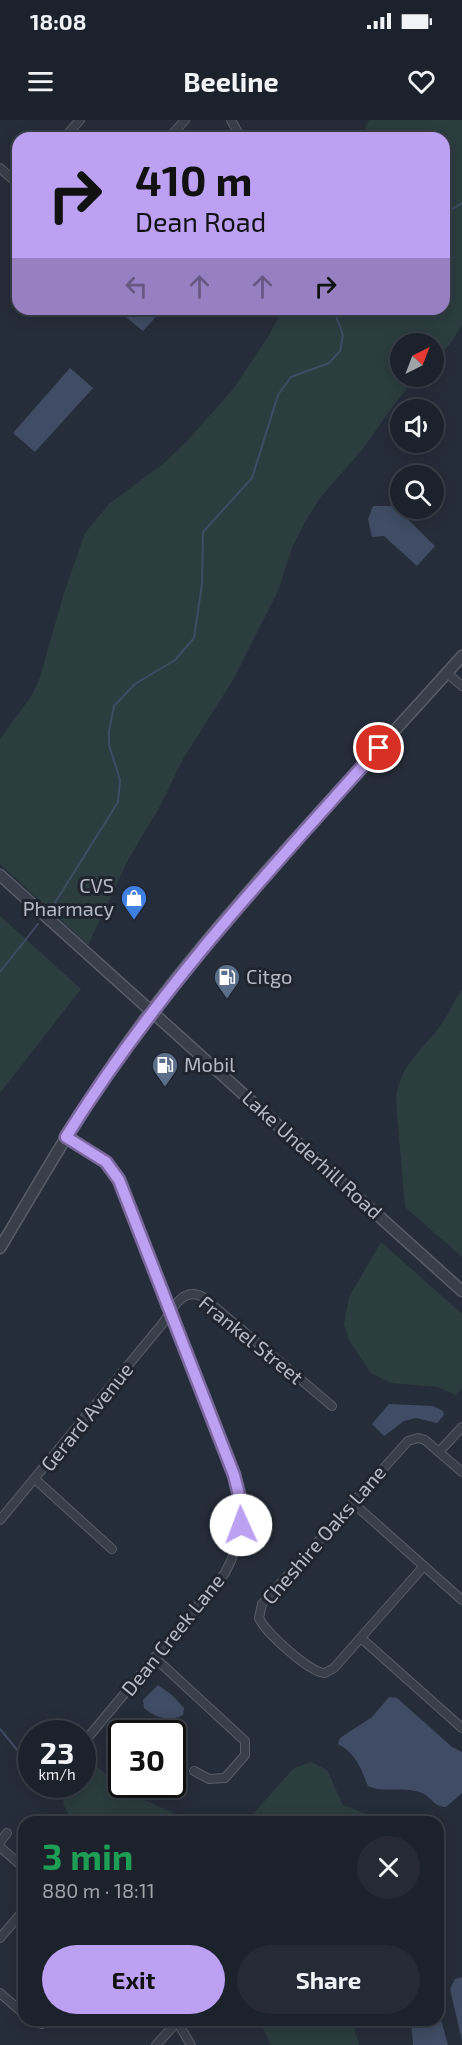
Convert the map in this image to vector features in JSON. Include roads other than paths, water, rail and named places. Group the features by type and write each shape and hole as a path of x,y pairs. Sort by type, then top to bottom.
{"street":[{"path":"69,132 80,120"},
{"path":"174,132 185,120"},
{"path":"0,168 12,179"},
{"path":"0,1248 66,1137 152,1010 213,933 461,660"},
{"path":"447,673 462,686"},
{"name":"Lake Underhill Road","path":"0,875 462,1291"},
{"name":"Dean Creek Lane","path":"66,1137 101,1159 116,1175 234,1475 242,1518 236,1548 225,1573 96,1728"},
{"name":"Frankel Street","path":"171,1311 182,1298 193,1294 203,1297 332,1406"},
{"name":"Gerard Avenue","path":"0,1520 36,1480 171,1311"},
{"path":"461,1427 439,1452 462,1472"},
{"name":"Cheshire Oaks Lane","path":"424,1566 334,1668 319,1673 264,1627 258,1614 262,1604 412,1439 425,1440 439,1452"},
{"path":"36,1480 112,1549"},
{"path":"353,1503 462,1600"},
{"path":"361,1638 462,1728"},
{"path":"155,1658 245,1741 245,1755 225,1778 209,1779 194,1771"},
{"path":"0,1842 7,1833"},
{"path":"0,1847 18,1863"},
{"path":"0,1938 18,1917"},
{"path":"0,1993 18,2009"},
{"path":"156,2045 173,2026"},
{"path":"180,2026 191,2045"}],"water":[{"path":"123,315 158,315 143,331"},
{"path":"70,368 93,388 35,452 13,433"},
{"path":"373,506 390,506 390,519 407,519 435,546 417,566 384,536 372,537 368,519"},
{"path":"389,1404 433,1406 443,1411 444,1415 437,1423 416,1418 404,1421 384,1436 372,1424"},
{"path":"158,1685 184,1708 183,1715 163,1718 144,1708 143,1700"},
{"path":"389,1697 397,1698 452,1747 462,1752 462,1793 446,1807 436,1804 422,1793 415,1791 368,1786 354,1757 338,1744 340,1738 372,1717"},
{"path":"462,1977 462,2041 450,1989 455,1979"},
{"path":"411,2026 443,2026 448,2045 413,2045"}],"waterway":[{"path":"450,210 462,203"},
{"path":"51,909 118,802 120,780 109,745 114,706 135,684 175,660 194,638 202,584 203,532 252,478 278,395 291,377 329,363 340,351 343,335 336,315"},
{"path":"0,972 38,924"},
{"path":"0,1729 18,1751"}],"place":[{"name":"CVS Pharmacy","path":"134,921"},
{"name":"Citgo","path":"227,1000"},
{"name":"Mobil","path":"165,1088"}]}
